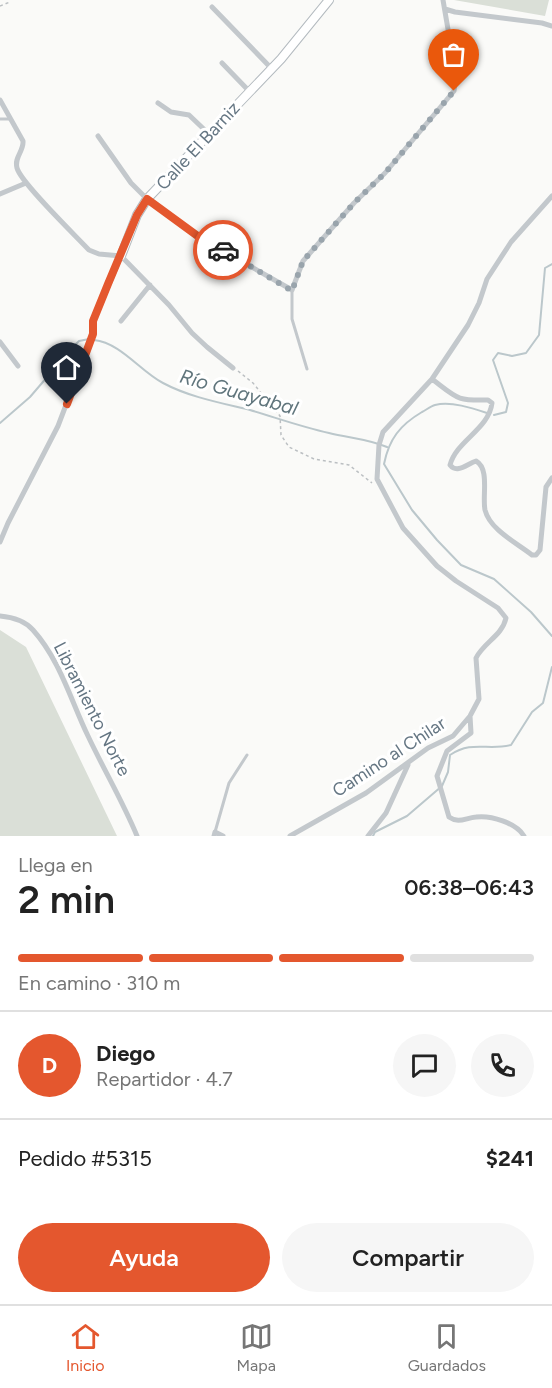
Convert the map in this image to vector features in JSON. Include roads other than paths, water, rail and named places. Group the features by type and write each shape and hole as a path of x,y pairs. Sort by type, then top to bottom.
{"street":[{"name":"Calle El Barniz","path":"0,542 58,426 93,334 93,321 137,215 147,199 272,69 329,0"},
{"path":"98,136 131,183 147,199 199,237 292,291 303,261 354,203 385,173 454,91 456,76 443,0"},
{"path":"212,7 272,69"},
{"path":"445,9 542,22 552,26"},
{"path":"222,63 249,92"},
{"path":"0,100 23,141 24,147 16,160 17,169 26,183 89,250 99,254 121,256 192,333 233,368"},
{"path":"158,103 171,112 189,116 210,135"},
{"path":"0,194 26,183"},
{"name":"Camino al Chilar","path":"290,836 366,793 428,748 453,736 470,716 478,699 476,658 479,651 504,627 506,618 498,608 437,566 403,528 377,479 379,444 388,426 432,379 468,325 487,279 511,242 552,196"},
{"path":"121,321 150,285"},
{"path":"0,342 18,366"},
{"path":"432,379 459,399 489,400 492,403 484,420 456,451 450,465 458,469 476,461 481,464 484,469 483,503 491,523 532,555 536,555 540,550 546,487 552,478"},
{"name":"Libramiento Norte","path":"0,616 13,618 32,629 45,647 62,677 137,836"},
{"path":"470,716 471,729 468,736 447,751 437,776 449,817 454,821 486,817 510,824 518,828 524,836"},
{"path":"453,736 471,729"},
{"path":"368,836 386,813 410,763"},
{"path":"215,834 223,836"}],"lane":[{"path":"0,119 10,119"},
{"path":"292,291 291,320 307,369"},
{"path":"215,834 229,783 247,755"}],"waterway":[{"path":"494,415 506,412 508,403 493,360 498,353 512,356 526,353 539,335 545,268 552,264"},
{"name":"Río Guayabal","path":"0,423 30,397 79,341 89,339"},
{"name":"Río Guayabal","path":"94,340 113,346 155,378 183,392 309,428 366,440 387,447"},
{"path":"487,413 455,404 432,406 407,422 392,440 384,464 412,510 461,565 494,579 531,612 552,636"},
{"path":"373,836 375,832 407,816 442,786 448,772 450,755 466,748 511,745 532,712 543,703 552,667"}]}
